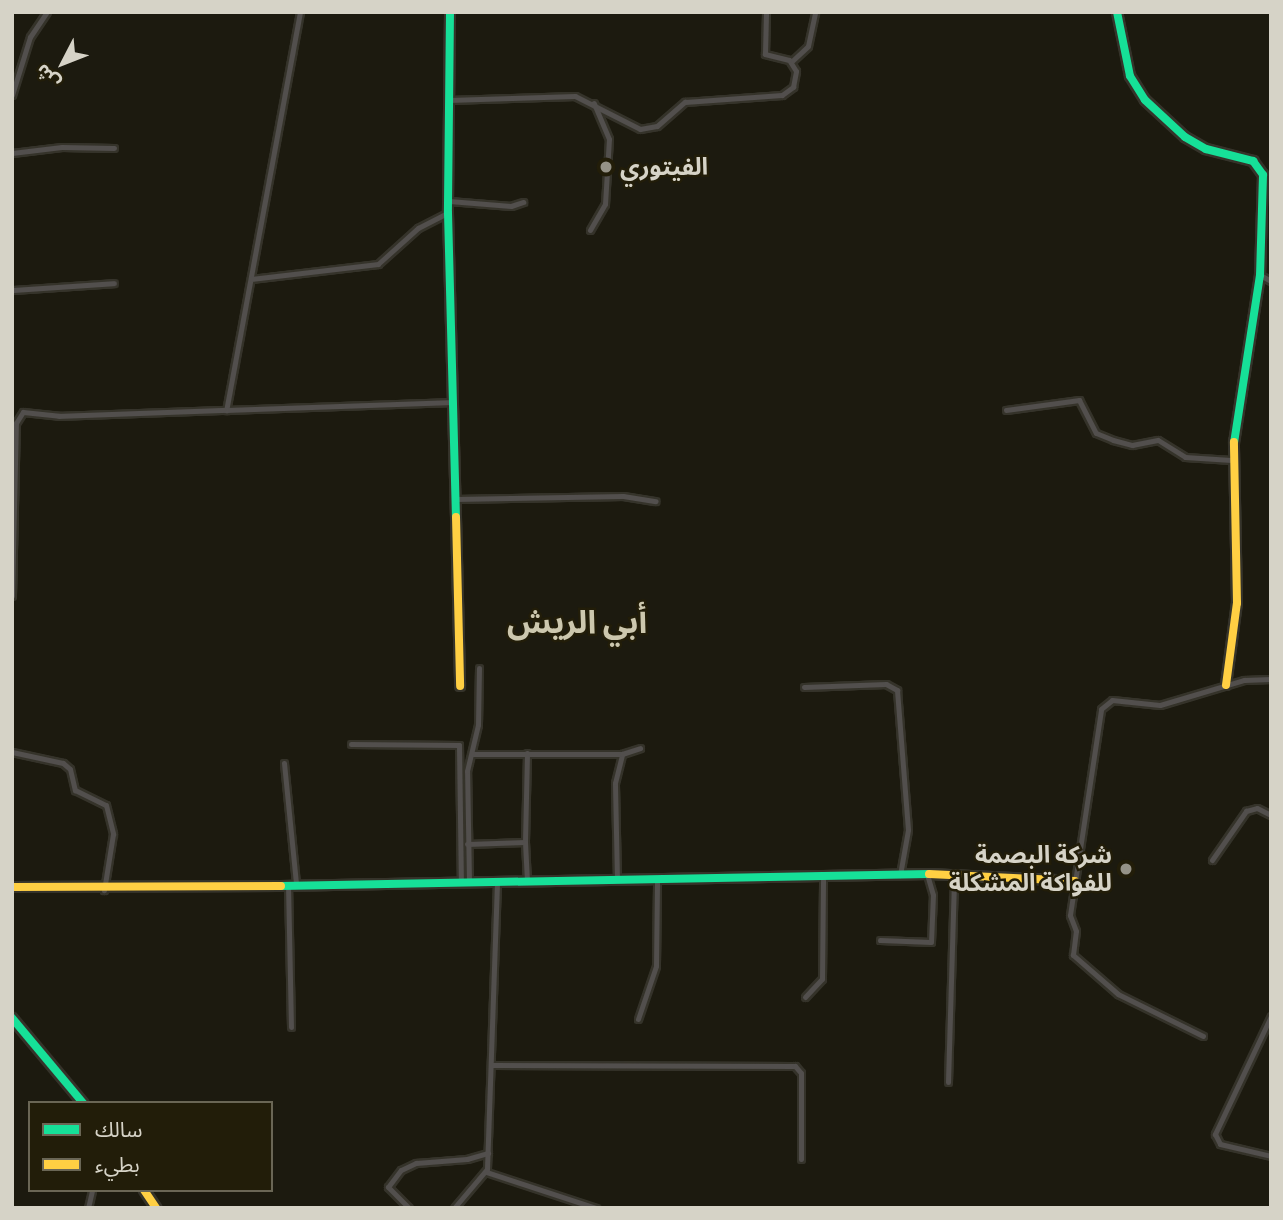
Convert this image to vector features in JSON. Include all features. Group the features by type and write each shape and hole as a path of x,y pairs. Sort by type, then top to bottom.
{"street":[{"path":"12,95 30,37 47,12"},
{"path":"226,410 300,12"},
{"path":"450,12 448,213 460,687"},
{"path":"766,12 765,54 791,62"},
{"path":"791,62 808,46 815,12"},
{"path":"1117,12 1130,76 1145,100 1195,144 1260,166 1264,185 1260,275 1231,460 1237,603 1226,685"},
{"path":"449,100 562,96 594,103 621,117 631,128 649,129 685,102 761,99 787,93 797,79 791,62"},
{"path":"590,230 605,204 610,139 594,103"},
{"path":"12,153 62,147 114,148"},
{"path":"449,201 511,206 523,202"},
{"path":"251,279 378,264 418,228 448,213"},
{"path":"1260,275 1271,281"},
{"path":"12,290 114,283"},
{"path":"1006,410 1079,400 1096,433 1113,440 1132,445 1158,440 1185,457 1231,460"},
{"path":"12,596 16,423 23,412 60,416 454,402"},
{"path":"455,499 624,496 656,501"},
{"path":"465,881 467,771 472,754 479,668"},
{"path":"1203,1036 1126,999 1075,958 1076,930 1070,915 1104,704 1112,700 1160,705 1226,685 1271,679"},
{"path":"804,687 886,684 898,690 908,830 900,875"},
{"path":"351,744 458,745 465,881"},
{"path":"472,754 622,754 640,748"},
{"path":"12,752 63,763 70,769 75,790 106,805 113,834 104,890"},
{"path":"527,752 527,882"},
{"path":"617,880 615,791 622,754"},
{"path":"284,763 292,884 290,1027"},
{"path":"1212,860 1246,811 1256,808 1271,815"},
{"path":"467,844 525,842"},
{"path":"12,887 104,890 292,884 927,874 1075,881"},
{"path":"880,940 931,942 933,895 927,874"},
{"path":"805,997 822,979 822,875"},
{"path":"948,1082 954,875"},
{"path":"638,1019 656,966 657,878"},
{"path":"454,1208 486,1172 497,881"},
{"path":"1271,1016 1215,1134 1220,1144 1271,1156"},
{"path":"12,1018 81,1101"},
{"path":"492,1065 795,1066 801,1073 801,1159"},
{"path":"409,1208 388,1187 401,1170 416,1163 467,1159 488,1153"},
{"path":"486,1172 596,1208"},
{"path":"145,1192 156,1208"}],"traffic: fast":[{"path":"450,12 448,213 456,517"},
{"path":"1117,12 1130,76 1145,100 1185,137 1206,149 1253,161 1263,175 1260,275 1234,442"},
{"path":"281,886 929,874"},
{"path":"12,1018 81,1101"}],"traffic: slow":[{"path":"1226,685 1237,603 1234,442"},
{"path":"456,517 460,686"},
{"path":"929,874 1075,881"},
{"path":"12,887 281,886"},
{"path":"145,1192 156,1208"}],"place":[{"name":"الفيتوري","path":"606,167"},
{"name":"شركة البصمة للفواكة المشكلة","path":"1126,869"}],"district":[{"name":"أبي الريش","path":"577,621"}]}
